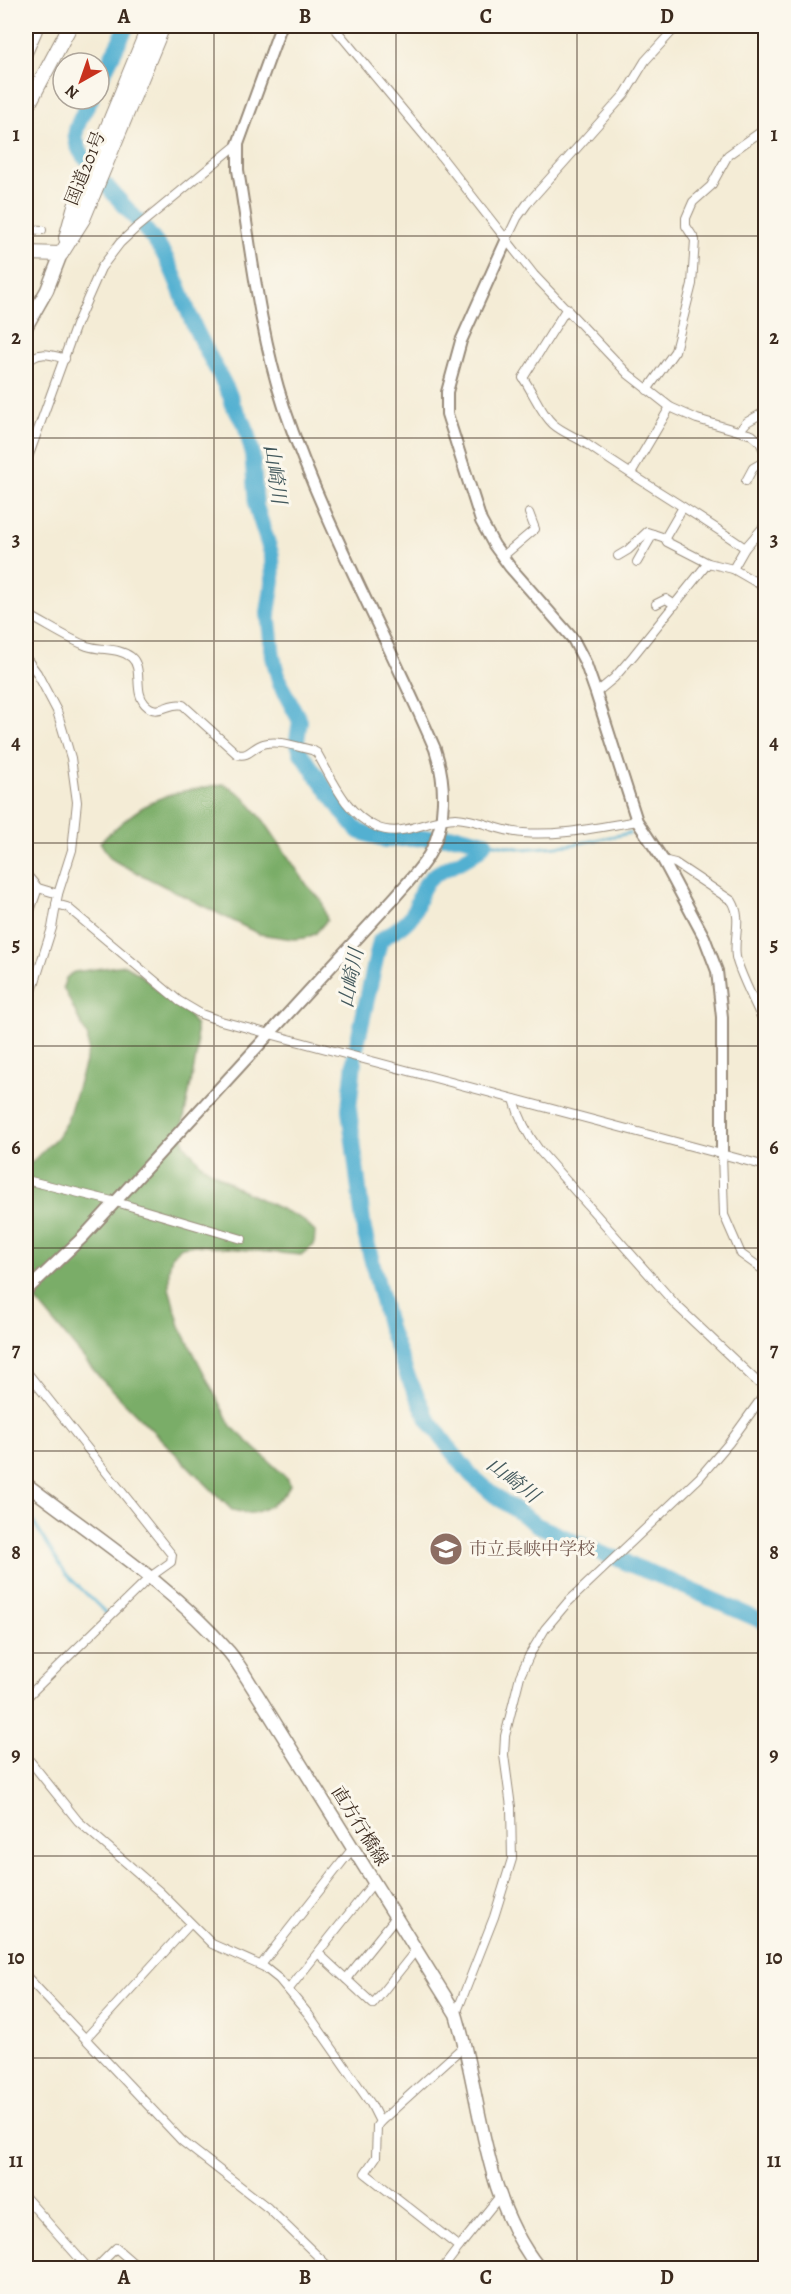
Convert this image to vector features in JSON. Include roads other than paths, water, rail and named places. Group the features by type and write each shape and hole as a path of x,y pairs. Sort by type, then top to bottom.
{"highway":[{"path":"26,109 70,26"},
{"name":"国道201号","path":"61,254 74,209 149,26"},
{"name":"国道201号","path":"61,254 83,219 163,26"},
{"path":"26,253 61,254"}],"main road":[{"path":"26,327 47,290 61,254"},
{"name":"直方行橋線","path":"26,1485 150,1577 230,1654 456,2014 500,2196 530,2257 539,2268"}],"street":[{"path":"26,58 40,26"},
{"path":"26,1291 59,1261 116,1202 395,897 423,864 435,841 441,821 444,792 441,768 435,749 319,499 284,405 264,327 238,170 238,144 281,26"},
{"path":"333,26 432,144 534,275 628,374 670,407 752,435 760,442 765,453 765,468"},
{"path":"677,26 645,61 625,94 517,218 461,341 447,392 447,414 481,520 502,557 573,639 585,662 637,821 663,860 704,937 717,971 722,1017 724,1215 741,1254 765,1272"},
{"path":"647,390 675,351 692,284 695,240 686,226 686,218 693,202 711,186 728,155 765,128"},
{"path":"26,459 92,285 108,258 136,228 238,144"},
{"path":"26,229 42,230"},
{"path":"567,308 523,378 551,423 707,521 745,548"},
{"path":"26,364 35,355 40,354 49,354 64,359"},
{"path":"631,473 670,407"},
{"path":"739,431 747,422 765,411"},
{"path":"746,481 753,468 765,461"},
{"path":"664,538 683,507"},
{"path":"502,557 535,529 529,513"},
{"path":"733,570 745,548 765,524"},
{"path":"618,556 647,532 664,538 708,563 733,570 765,588"},
{"path":"637,562 653,534"},
{"path":"596,693 621,670 708,563"},
{"path":"656,604 666,599 675,605"},
{"path":"26,614 86,646 113,650 130,657 136,664 137,687 144,703 153,710 183,705 237,754 247,754 262,744 271,742 317,753 340,793 359,816 389,831 459,818 503,831 524,834 568,832 637,821"},
{"path":"26,658 37,673 57,711 71,758 77,802 72,850 58,894 52,928 26,1010"},
{"path":"663,860 675,862 732,901 737,909 739,921 736,959 765,1027"},
{"path":"26,874 38,888 58,894"},
{"path":"26,922 38,888"},
{"path":"56,904 67,907 191,1009 221,1021 765,1166"},
{"path":"456,2014 494,1917 512,1859 511,1807 504,1755 505,1736 520,1677 531,1654 545,1629 567,1603 699,1478 729,1443 765,1391 676,1305 539,1150 527,1134 514,1099"},
{"path":"26,1180 116,1202 242,1239"},
{"path":"26,1371 172,1555 171,1562 150,1577 26,1698"},
{"path":"26,1756 78,1821 160,1892 212,1944 261,1965 289,1989 371,2104 380,2122"},
{"path":"261,1965 353,1848"},
{"path":"289,1989 375,1882"},
{"path":"346,1979 396,1917"},
{"path":"86,2037 190,1924"},
{"path":"318,1953 373,2004 416,1950"},
{"path":"26,1976 182,2141 268,2208 330,2268"},
{"path":"459,2247 365,2173 376,2157 377,2126 380,2122 465,2044"},
{"path":"443,2268 500,2196"},
{"path":"26,2198 88,2268"},
{"path":"96,2268 116,2248 139,2268"}],"waterway":[{"name":"山崎川","path":"111,58 127,26"},
{"name":"山崎川","path":"84,111 79,121 76,135 76,141 84,157"},
{"name":"山崎川","path":"107,186 144,227 163,253 196,330 228,391 231,402 245,425 252,451 256,506 272,556 273,580 268,613 273,657 280,684 300,721 297,740 301,753 358,831 384,840 460,836 485,842 467,858 431,878 421,891 415,910 409,919 380,941 355,1053 349,1109 364,1230 389,1328 407,1375 428,1419 471,1475 494,1495 537,1525 608,1556 624,1560 626,1563 766,1623"},
{"path":"485,842 523,849 570,845 630,833"},
{"path":"26,1510 65,1573 109,1616"}],"place":[{"name":"市立長峡中学校","path":"446,1549"}]}
